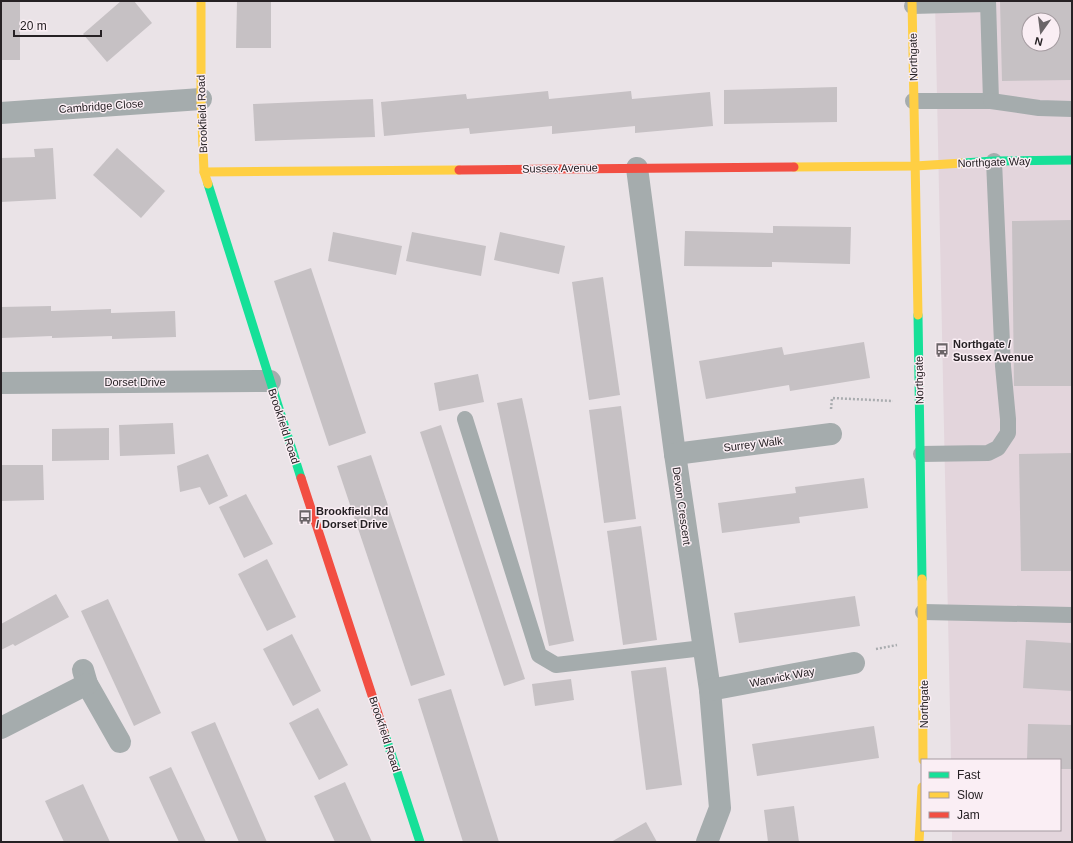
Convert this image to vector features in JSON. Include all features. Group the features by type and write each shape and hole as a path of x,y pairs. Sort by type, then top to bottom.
{"street":[{"name":"Brookfield Road","path":"201,1 201,99 204,172 420,842"},
{"name":"Northgate","path":"912,3 921,454 923,759"},
{"name":"Cambridge Close","path":"1,113 201,99"},
{"name":"Northgate Way","path":"915,166 994,161 1072,160"},
{"name":"Sussex Avenue","path":"204,172 915,166"},
{"name":"Devon Crescent","path":"637,168 675,454 710,690 720,808 707,842"},
{"name":"Dorset Drive","path":"1,382 270,380"},
{"name":"Surrey Walk","path":"675,454 831,434"},
{"name":"Warwick Way","path":"710,690 854,663"},
{"path":"1,728 85,677 120,742"},
{"path":"919,842 921,805"}],"lane":[{"path":"912,3 988,2 991,101"},
{"path":"913,101 991,101 1039,108 1072,109"},
{"path":"921,454 988,453 998,448 1008,433 1002,358 994,161"},
{"path":"465,419 539,655 556,664 703,648"},
{"path":"923,612 1072,614"}],"path":[{"path":"831,434 832,398 920,402"},
{"path":"854,663 852,654 923,641"}],"shaded area":[{"path":"935,1 1072,1 1072,842 952,842 952,831 1061,831 1061,759 951,759"}],"building":[{"path":"1,1 20,1 20,60 1,60"},
{"path":"121,1 134,1 152,23 107,62 83,34"},
{"path":"237,1 271,1 271,48 236,48"},
{"path":"1000,1 1072,1 1072,80 1002,81"},
{"path":"837,87 837,122 724,124 724,90"},
{"path":"548,91 549,99 631,91 632,99 710,92 713,126 635,133 635,126 552,134 552,126 470,134 469,128 384,136 381,102 466,94 467,99"},
{"path":"373,99 375,137 255,141 253,104"},
{"path":"53,148 56,199 1,202 1,158 35,157 34,149"},
{"path":"117,148 165,191 141,218 93,175"},
{"path":"1072,220 1072,386 1014,386 1012,221"},
{"path":"773,226 851,227 850,264 772,262 772,267 684,266 685,231 773,233"},
{"path":"333,232 402,246 396,275 328,261"},
{"path":"412,232 486,246 481,276 406,261"},
{"path":"500,232 565,246 559,274 494,260"},
{"path":"311,268 366,433 329,446 274,281"},
{"path":"603,277 620,395 589,400 572,282"},
{"path":"51,306 51,311 111,309 111,313 175,311 176,337 112,339 112,336 52,338 52,336 1,338 1,307"},
{"path":"864,342 870,378 790,391 789,385 706,399 699,361 782,347 784,355"},
{"path":"478,374 484,402 439,411 434,383"},
{"path":"522,398 574,641 549,646 497,403"},
{"path":"621,406 636,519 604,523 589,410"},
{"path":"173,423 175,454 120,456 119,425"},
{"path":"441,425 525,679 504,686 420,432"},
{"path":"109,428 109,460 52,461 52,429"},
{"path":"1072,453 1072,571 1021,571 1019,454"},
{"path":"208,454 228,496 209,505 200,487 180,492 177,466"},
{"path":"371,455 445,675 411,686 337,466"},
{"path":"1,465 43,465 44,500 1,501"},
{"path":"864,478 868,508 799,517 800,523 722,533 718,503 796,493 795,487"},
{"path":"246,494 273,544 244,558 219,507"},
{"path":"641,526 657,640 623,645 607,531"},
{"path":"267,559 296,617 267,631 238,574"},
{"path":"56,594 69,617 15,646 13,644 1,650 1,624"},
{"path":"855,596 860,626 739,643 734,613"},
{"path":"108,599 161,713 134,726 81,611"},
{"path":"292,634 321,691 293,706 263,649"},
{"path":"1026,640 1072,643 1072,691 1023,688"},
{"path":"666,667 682,785 646,790 631,671"},
{"path":"571,679 574,700 535,706 532,684"},
{"path":"451,689 499,842 463,842 418,699"},
{"path":"318,708 348,765 319,780 289,723"},
{"path":"215,722 267,842 239,842 191,732"},
{"path":"1028,724 1072,725 1072,769 1061,769 1061,759 1027,759"},
{"path":"874,726 879,758 757,776 752,744"},
{"path":"171,767 206,842 179,842 149,777"},
{"path":"345,782 372,842 335,842 314,796"},
{"path":"83,784 110,842 64,842 45,801"},
{"path":"794,806 799,842 768,842 764,810"},
{"path":"646,822 657,842 611,842"}],"traffic: fast":[{"path":"963,163 1072,160"},
{"path":"208,184 301,478"},
{"path":"918,315 922,579"},
{"path":"384,732 420,842"}],"traffic: slow":[{"path":"201,1 201,99 204,172 208,184"},
{"path":"912,1 918,315"},
{"path":"794,167 915,166 963,163"},
{"path":"204,172 459,170"},
{"path":"922,579 923,759"},
{"path":"919,842 921,805"}],"traffic: jam":[{"path":"459,170 794,167"},
{"path":"301,478 384,732"}],"place":[{"name":"Northgate / Sussex Avenue","path":"942,350"},
{"name":"Brookfield Rd / Dorset Drive","path":"305,517"}]}
